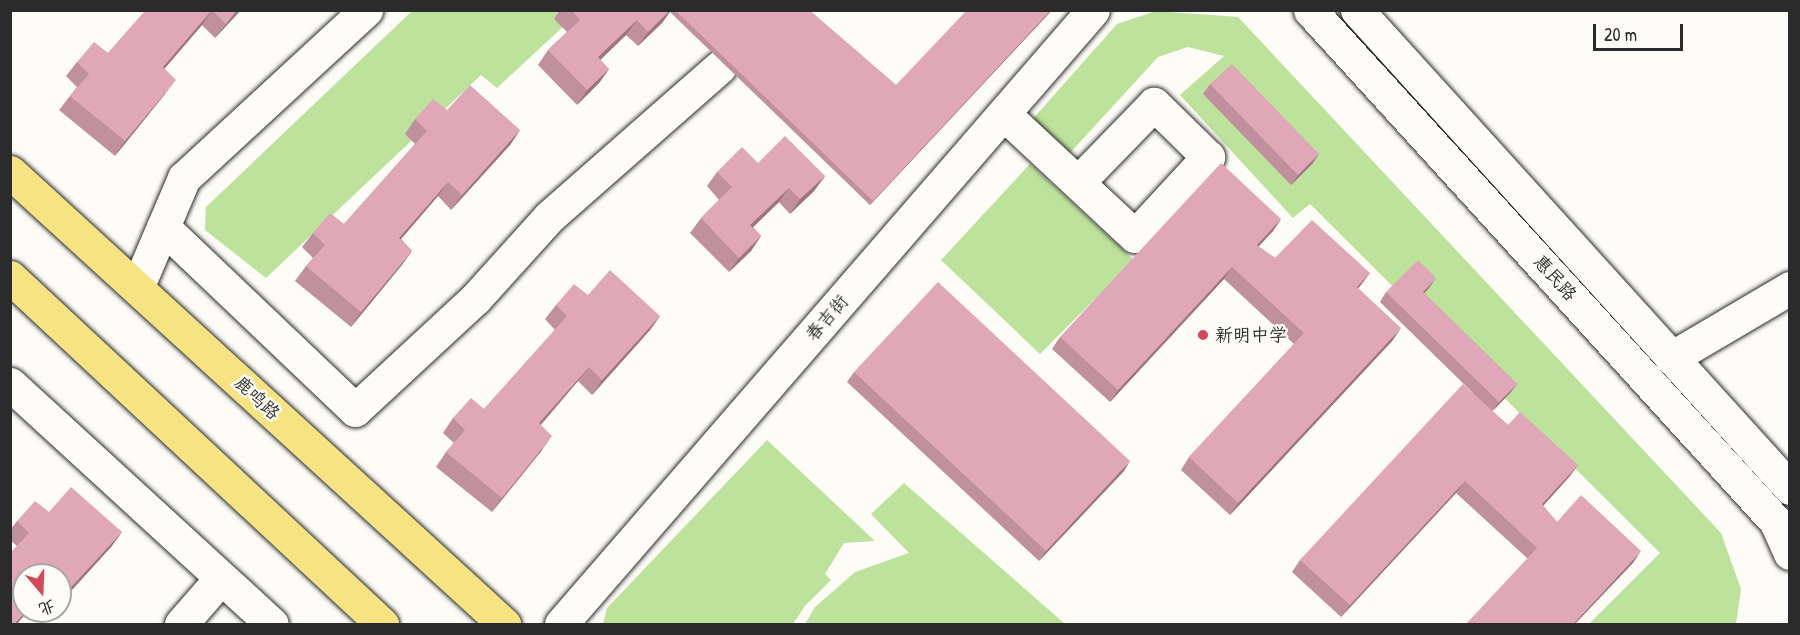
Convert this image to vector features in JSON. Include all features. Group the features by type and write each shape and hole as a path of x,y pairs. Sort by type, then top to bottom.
{"main road":[{"name":"鹿鸣路","path":"10,172 504,624"},
{"path":"10,277 382,624"}],"street":[{"path":"137,288 184,178 366,10"},
{"name":"春吉街","path":"561,624 1093,10"},
{"name":"惠民路","path":"1310,10 1776,522 1790,553"},
{"name":"惠民路","path":"1357,10 1790,488"},
{"path":"163,227 355,410 475,299 549,217 720,67"},
{"path":"1004,114 1079,181"},
{"path":"1671,358 1790,288"},
{"path":"10,384 272,624"},
{"path":"181,624 221,578"}],"green space":[{"path":"412,11 580,11 497,88 481,75 266,278 205,230 206,207"},
{"path":"1156,11 1238,17 1721,533 1741,589 1736,624 1589,624 1660,553 1310,204 1293,218 1180,95 1224,56 1188,47 1158,57 1069,154 1031,121 1117,24"},
{"path":"1030,164 1134,260 1040,354 941,260"},
{"path":"767,440 875,541 844,543 825,574 831,580 805,606 793,624 603,624 607,608"},
{"path":"904,483 1065,624 805,624 815,607 855,572 909,553 871,514"}],"building":[{"path":"146,10 212,10 163,67 176,80 125,141 70,96 89,74 77,62 94,42 108,53"},
{"path":"212,10 237,10 226,24"},
{"path":"571,10 670,10 648,32 637,20 598,57 609,69 587,90 548,50 580,20"},
{"path":"675,10 809,10 896,85 967,10 1051,10 873,201"},
{"path":"1232,64 1319,154 1298,175 1210,84"},
{"path":"470,85 520,130 462,195 448,182 399,238 412,251 361,312 306,266 325,245 313,233 330,213 344,224 427,131 415,119 433,99 447,110"},
{"path":"785,136 825,176 800,199 789,188 750,225 761,236 739,258 701,218 732,187 717,172 742,147 758,163"},
{"path":"1221,163 1281,219 1257,245 1275,258 1312,220 1370,273 1357,287 1401,328 1238,503 1189,457 1304,333 1232,267 1118,390 1060,337"},
{"path":"1418,260 1436,278 1423,292 1517,384 1499,402 1386,292"},
{"path":"610,270 660,316 602,380 589,367 539,423 552,436 502,498 446,452 465,430 453,418 471,398 484,409 567,316 556,305 574,284 588,295"},
{"path":"938,282 1130,461 1046,551 854,372"},
{"path":"1463,384 1508,425 1520,412 1578,465 1542,504 1557,522 1581,495 1641,551 1573,624 1466,624 1537,548 1465,481 1350,605 1300,560"},
{"path":"71,487 122,532 72,586 72,563 12,563 12,623 15,623 10,624 10,553 29,533 17,521 35,501 49,512"}],"place":[{"name":"新明中学","path":"1203,335"}]}
